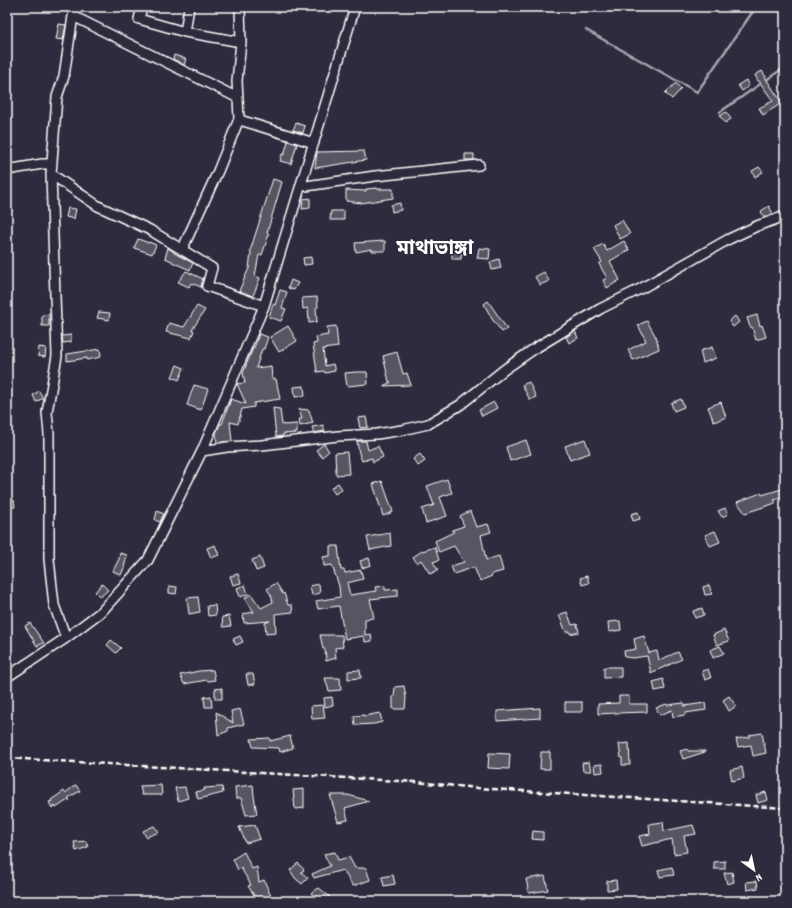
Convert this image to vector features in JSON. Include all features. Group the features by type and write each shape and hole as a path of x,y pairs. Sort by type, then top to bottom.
{"street":[{"path":"142,7 139,20 185,32 241,42"},
{"path":"185,32 189,7"},
{"path":"182,250 218,171 238,119 237,81 241,42 240,7"},
{"path":"7,677 66,638 102,611 148,560 202,451 264,306 355,7"},
{"path":"66,638 54,605 48,559 49,434 46,412 57,356 51,174 57,97 64,76 74,12 238,98"},
{"path":"238,119 314,143"},
{"path":"7,170 42,164 52,164"},
{"path":"306,186 375,176 479,165"},
{"path":"51,174 98,206 150,230 212,268 206,286 264,306"},
{"path":"202,451 338,436 377,434 428,424 460,405 505,369 534,349 594,313 729,240 757,226 785,216"}],"building":[{"path":"59,24 66,25 63,40 56,39"},
{"path":"174,55 186,59 184,65 173,59"},
{"path":"762,71 782,103 763,115 759,108 773,101 755,75"},
{"path":"746,80 749,86 742,91 738,85"},
{"path":"676,83 681,89 672,99 665,93"},
{"path":"726,112 731,119 725,123 720,116"},
{"path":"296,123 305,126 303,133 293,130"},
{"path":"288,141 297,144 291,164 280,161 282,154 284,155"},
{"path":"364,151 366,160 315,168 317,152"},
{"path":"465,154 474,154 474,160 465,160"},
{"path":"759,167 763,172 755,177 752,171"},
{"path":"273,179 282,182 267,233 269,234 262,255 259,255 255,276 260,278 253,296 239,291 249,268 250,251"},
{"path":"366,189 393,189 393,198 361,203 346,201 346,190 366,191"},
{"path":"310,198 310,208 302,209 303,199"},
{"path":"400,203 401,210 392,212 391,205"},
{"path":"769,206 773,214 764,217 761,211"},
{"path":"68,208 76,209 74,219 66,217"},
{"path":"331,211 344,211 344,220 330,220"},
{"path":"622,220 630,234 620,239 613,225"},
{"path":"138,239 156,245 152,254 134,248"},
{"path":"385,241 385,251 372,251 372,249 356,252 355,243"},
{"path":"624,241 629,250 610,261 620,280 607,288 603,280 607,278 599,264 602,262 594,249 603,244 607,251"},
{"path":"168,248 174,253 193,263 190,270 165,258"},
{"path":"479,248 490,249 489,259 477,258"},
{"path":"452,249 462,249 461,259 452,259"},
{"path":"311,257 312,264 304,265 303,258"},
{"path":"499,259 501,268 492,270 490,262"},
{"path":"186,271 203,279 201,287 191,283 189,287 178,282"},
{"path":"544,272 549,281 540,285 535,277"},
{"path":"291,280 298,283 294,290 288,288"},
{"path":"280,290 287,292 282,308 286,309 281,321 269,317 273,304 275,305"},
{"path":"317,297 317,322 309,323 308,308 303,309 302,298"},
{"path":"488,301 507,329 502,332 492,319 484,304"},
{"path":"197,306 205,310 192,330 194,331 191,338 166,332 169,323 184,327"},
{"path":"99,312 110,313 109,320 97,318"},
{"path":"49,313 49,326 42,326 42,315"},
{"path":"757,315 760,326 762,325 766,337 756,340 752,327 750,327 747,318"},
{"path":"735,316 739,322 733,327 729,321"},
{"path":"647,321 656,336 659,349 633,360 628,350 646,341 638,325"},
{"path":"288,326 297,341 279,352 270,337"},
{"path":"336,326 338,347 323,349 325,366 333,364 335,371 325,373 324,371 317,372 313,344 317,343 316,337 328,335 327,327"},
{"path":"575,331 578,338 569,343 566,337"},
{"path":"259,334 268,337 264,349 262,349 256,368 271,366 272,379 276,379 280,399 254,403 254,407 242,409 238,424 230,422 232,441 217,443 216,433 220,424 222,424 231,399 246,404 237,384 245,383 243,373"},
{"path":"71,335 71,342 63,343 62,336"},
{"path":"39,347 46,348 45,357 38,356"},
{"path":"712,347 716,358 703,363 700,351"},
{"path":"100,349 101,357 87,360 87,358 67,361 67,354"},
{"path":"397,352 403,374 407,373 411,385 383,386 391,382 389,382 383,356"},
{"path":"177,365 184,368 179,380 172,377"},
{"path":"367,372 368,384 347,386 345,373"},
{"path":"529,382 536,397 530,400 522,385"},
{"path":"194,385 208,389 201,410 187,405"},
{"path":"304,386 305,396 295,397 294,387"},
{"path":"39,391 43,398 36,402 33,395"},
{"path":"681,399 684,407 674,411 671,403"},
{"path":"494,402 497,408 482,416 479,410"},
{"path":"721,402 726,417 714,422 708,407"},
{"path":"273,408 280,409 282,425 297,424 297,433 283,434 283,436 276,437"},
{"path":"299,409 309,410 313,423 300,426 299,419 302,419"},
{"path":"366,417 368,427 360,428 358,418"},
{"path":"323,425 325,431 314,433 312,427"},
{"path":"585,439 590,453 570,460 565,446"},
{"path":"526,440 531,454 510,461 506,447"},
{"path":"357,441 366,441 368,450 378,446 383,457 373,462 372,458 362,461"},
{"path":"324,444 329,451 322,457 316,450"},
{"path":"347,452 349,474 336,475 335,453"},
{"path":"420,454 425,461 418,466 413,459"},
{"path":"447,479 452,493 440,497 447,516 426,523 422,509 434,505 427,486"},
{"path":"382,481 393,512 383,516 373,484"},
{"path":"338,483 342,489 335,494 331,488"},
{"path":"785,488 785,497 774,500 776,503 745,513 737,502 761,493 762,495"},
{"path":"14,500 15,507 7,508 7,501"},
{"path":"725,508 728,514 722,517 718,511"},
{"path":"157,511 164,514 160,522 155,520"},
{"path":"470,511 476,527 488,524 491,532 481,535 486,560 499,556 503,571 492,574 492,576 480,581 474,567 454,574 451,566 464,562 454,546 439,552 435,541 454,532 452,530 464,526 460,516"},
{"path":"638,512 640,519 633,521 631,514"},
{"path":"715,531 720,542 710,546 705,535"},
{"path":"390,533 391,546 370,550 367,537"},
{"path":"215,545 219,555 211,558 207,548"},
{"path":"330,546 338,546 341,570 344,570 345,573 361,570 363,579 347,583 350,595 376,591 375,587 385,586 385,590 398,589 398,596 370,599 374,618 365,619 365,635 371,634 372,641 365,642 364,636 345,639 339,606 318,609 316,601 340,597 339,586 332,565 324,566 323,557 330,556"},
{"path":"435,547 439,560 433,562 438,570 430,574 421,560 417,563 413,557 422,551"},
{"path":"120,553 127,555 121,575 113,571 119,559"},
{"path":"260,557 264,568 256,571 252,560"},
{"path":"369,558 371,565 362,568 360,561"},
{"path":"238,574 241,583 233,585 230,576"},
{"path":"587,576 589,583 582,585 580,578"},
{"path":"276,583 283,594 284,593 288,605 292,605 293,612 275,614 276,633 266,634 265,623 270,621 244,623 243,614 254,612 245,598 251,594 261,608 273,602 267,589"},
{"path":"102,584 108,590 100,597 95,592"},
{"path":"319,584 320,593 312,595 310,586"},
{"path":"245,585 248,594 240,597 237,588"},
{"path":"709,585 712,594 705,595 703,587"},
{"path":"169,586 177,587 176,594 169,593"},
{"path":"198,597 200,612 189,614 187,598"},
{"path":"215,605 216,615 208,616 207,606"},
{"path":"702,608 704,615 695,618 693,611"},
{"path":"567,612 572,625 577,624 579,632 570,634 570,631 566,632 559,615"},
{"path":"229,616 231,626 223,627 222,617"},
{"path":"620,621 621,630 609,632 608,622"},
{"path":"30,623 44,643 37,646 25,626"},
{"path":"724,630 729,641 717,645 713,635"},
{"path":"320,635 342,635 343,647 335,648 336,658 326,661 325,649 323,649"},
{"path":"240,636 243,642 236,645 233,639"},
{"path":"644,636 649,653 657,651 659,660 678,652 682,659 651,673 647,656 633,658 625,657 624,651 636,649 634,639"},
{"path":"111,640 121,648 116,653 107,645"},
{"path":"720,646 724,653 713,658 710,650"},
{"path":"604,667 621,667 621,677 604,678"},
{"path":"708,669 711,678 705,680 702,671"},
{"path":"213,670 215,680 184,684 180,675 199,671"},
{"path":"360,670 361,678 348,679 348,671"},
{"path":"246,674 253,674 255,684 248,685"},
{"path":"325,678 340,678 341,690 329,691"},
{"path":"663,679 665,689 655,691 653,682"},
{"path":"404,686 406,698 405,709 393,709 395,687"},
{"path":"222,688 222,699 215,699 215,689"},
{"path":"211,696 212,707 205,707 204,697"},
{"path":"619,696 629,696 629,704 647,704 647,712 598,714 598,704 619,703"},
{"path":"729,696 736,706 729,711 723,700"},
{"path":"332,697 333,705 325,707 324,698"},
{"path":"565,702 582,702 582,712 565,712"},
{"path":"684,703 684,706 705,703 706,710 685,713 685,715 673,717 672,710 660,715 656,708 666,704"},
{"path":"323,705 325,718 312,719 311,706"},
{"path":"540,708 540,718 497,721 497,711"},
{"path":"240,709 244,724 228,728 228,731 218,735 216,712 233,723 231,711"},
{"path":"380,713 382,722 355,725 354,716"},
{"path":"762,733 766,753 753,756 751,745 738,747 736,739"},
{"path":"290,736 293,748 280,752 279,748 253,747 251,739 270,738 270,741"},
{"path":"629,743 630,765 622,765 619,744"},
{"path":"687,749 688,751 705,752 683,759 680,751"},
{"path":"541,752 550,752 550,769 540,769"},
{"path":"489,753 510,754 509,769 488,768"},
{"path":"589,762 591,771 583,771 582,763"},
{"path":"602,764 603,772 595,773 594,765"},
{"path":"742,767 744,778 732,781 730,770"},
{"path":"76,785 80,791 68,798 70,800 56,808 55,806 52,808 49,802 52,801 51,800 64,791 65,793"},
{"path":"161,785 162,795 142,795 140,786"},
{"path":"253,785 257,814 246,815 241,798 236,798 235,787"},
{"path":"185,787 188,798 178,801 175,788"},
{"path":"222,787 223,793 198,799 196,792 205,790 204,788"},
{"path":"304,789 304,808 295,809 293,790"},
{"path":"766,792 768,800 758,803 756,795"},
{"path":"330,795 348,795 369,801 345,808 348,820 338,822"},
{"path":"663,822 664,831 693,825 696,834 684,836 687,852 674,854 672,839 642,846 639,836 650,834 649,824"},
{"path":"255,825 260,839 246,843 239,827"},
{"path":"154,826 159,832 146,837 143,831"},
{"path":"533,831 543,832 543,840 532,839"},
{"path":"86,841 88,847 76,851 74,842"},
{"path":"244,852 252,869 257,867 259,882 264,880 273,901 258,901 248,886 251,885 241,868 238,870 233,859"},
{"path":"335,852 338,860 349,857 355,868 366,868 370,880 353,886 343,870 314,878 312,874 330,866 324,854"},
{"path":"725,861 725,869 714,869 714,862"},
{"path":"298,863 304,870 301,872 308,878 302,884 295,878 290,870"},
{"path":"672,867 674,875 660,877 658,870"},
{"path":"732,872 734,882 727,884 724,873"},
{"path":"393,875 395,884 384,886 382,877"},
{"path":"545,876 548,890 529,893 526,879"},
{"path":"616,880 617,889 607,890 607,881"},
{"path":"757,881 758,888 747,890 746,882"},
{"path":"319,888 330,897 322,901 318,901 311,893"}],"waterway":[{"path":"586,30 697,92 756,7"},
{"path":"720,112 785,67"}],"railway":[{"path":"7,758 415,782 478,788 785,808"}],"district":[{"name":"মাথাভাঙ্গা","path":"435,250"}]}
